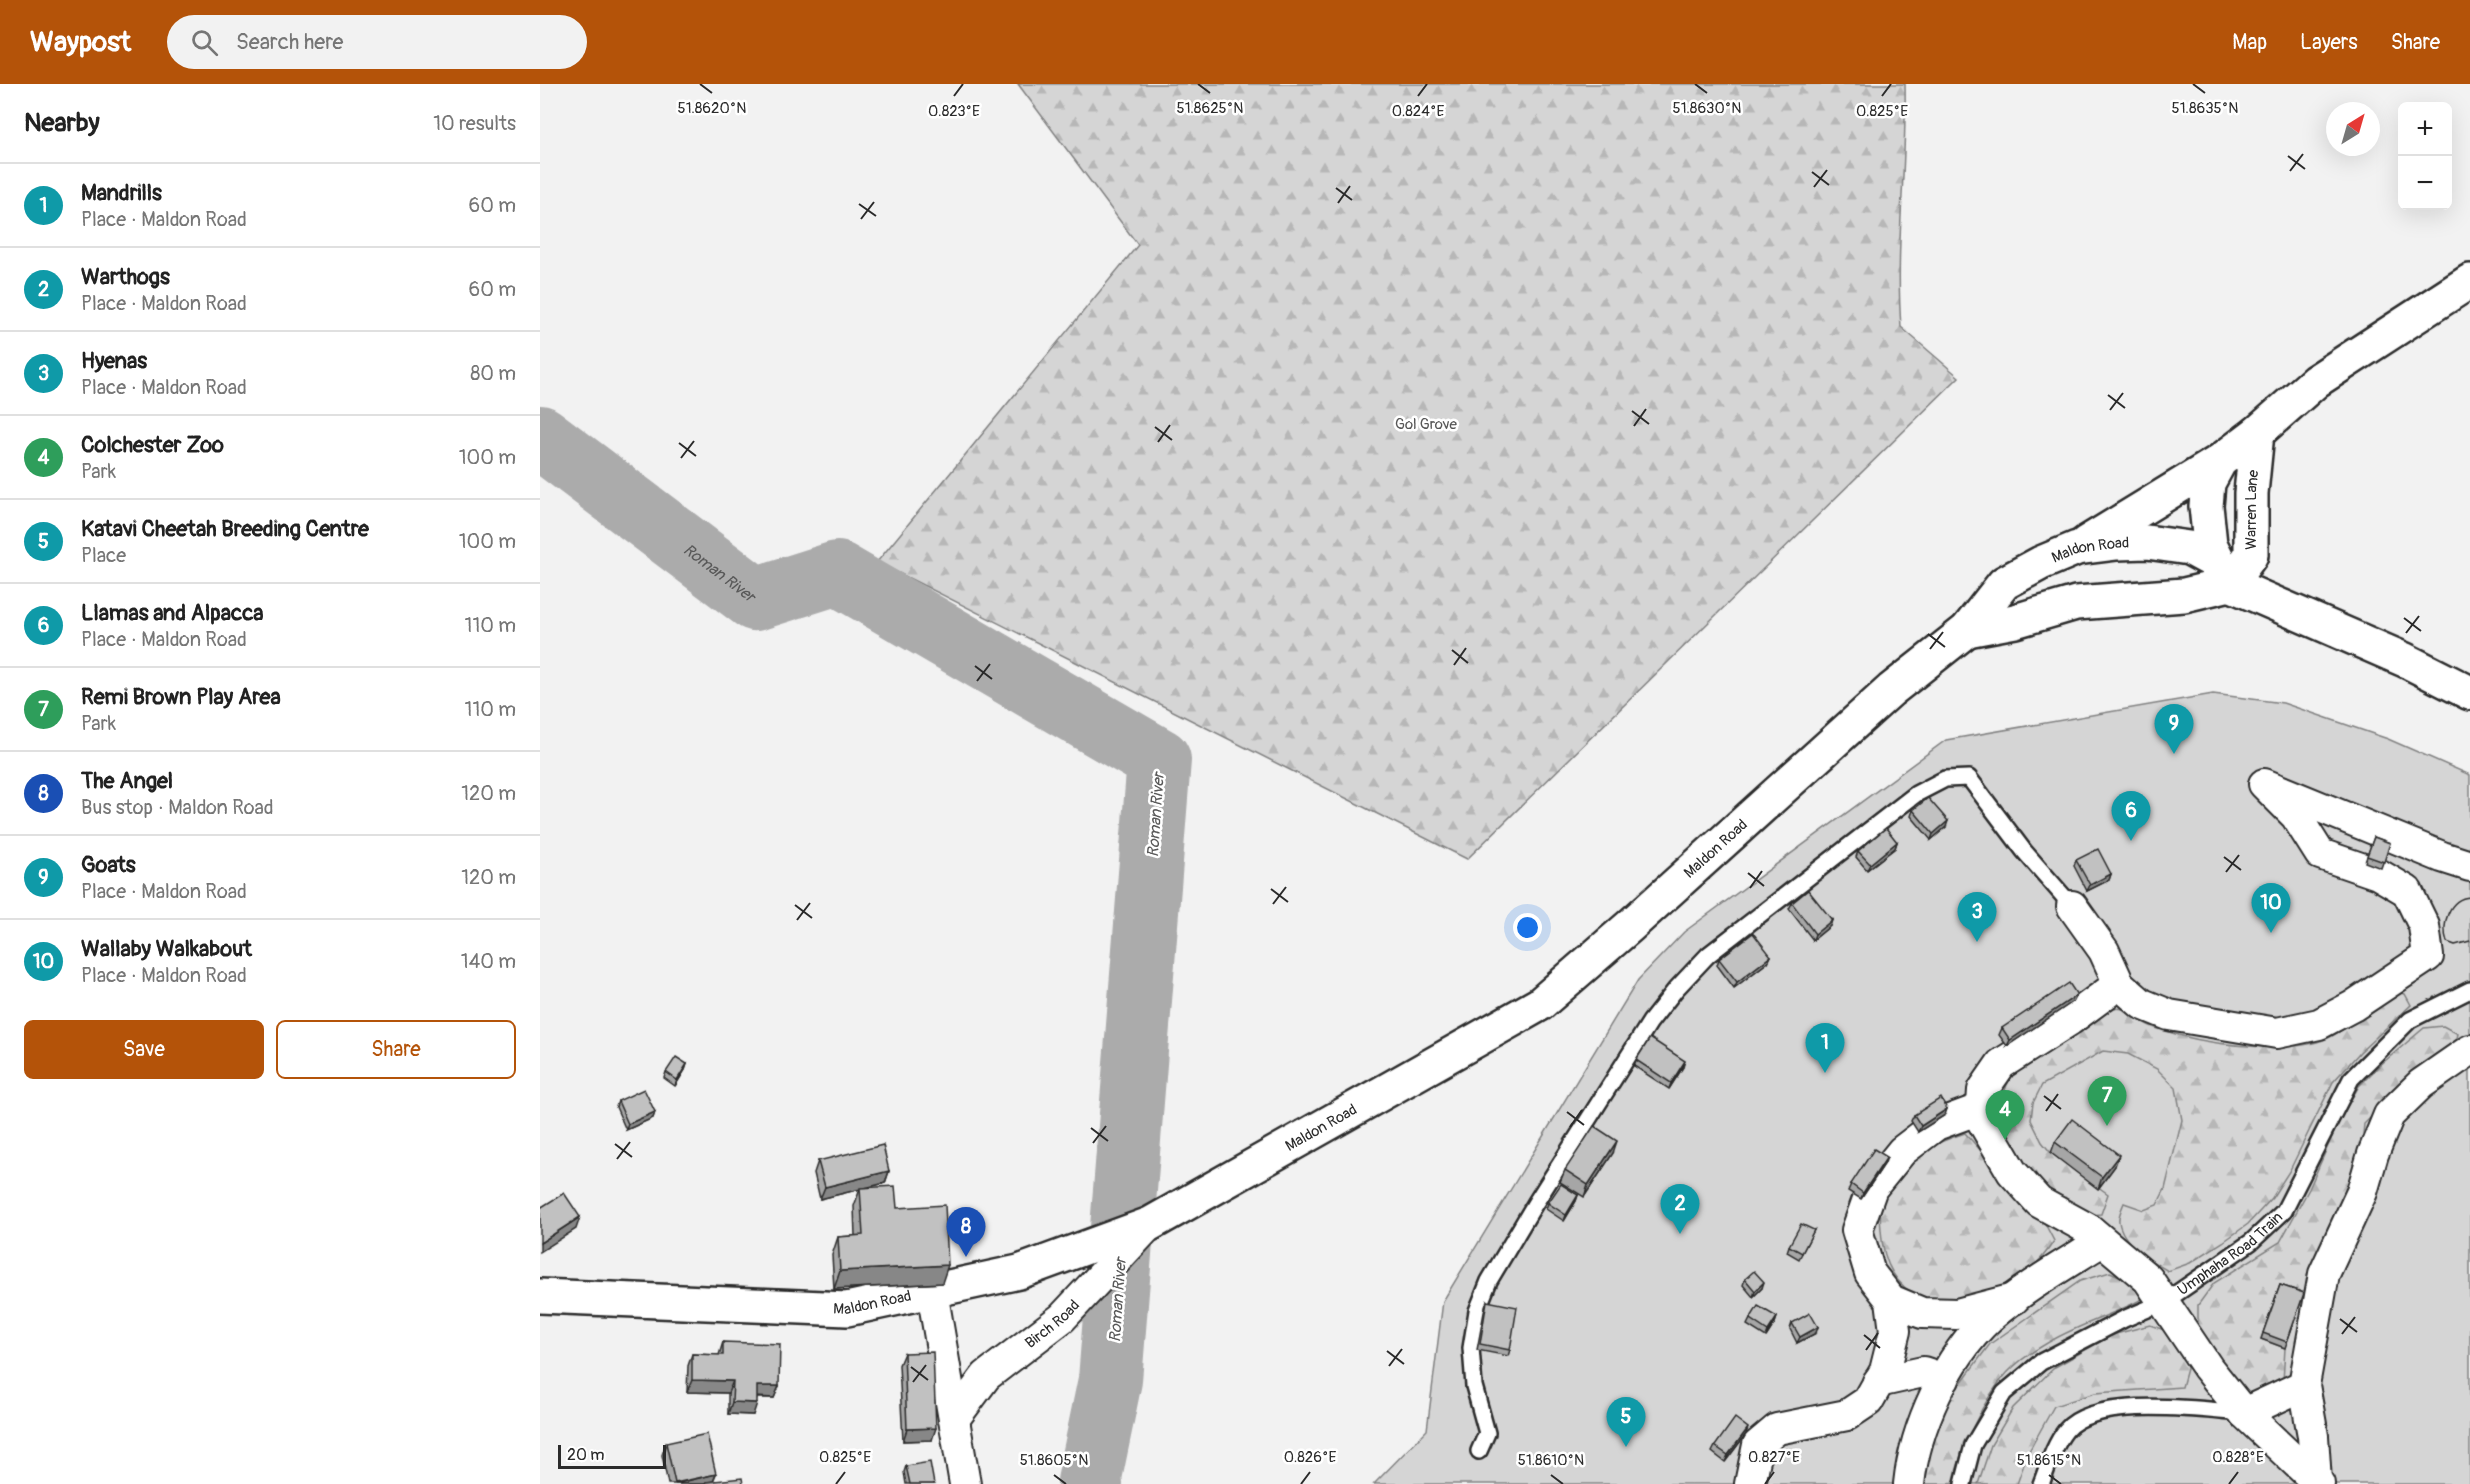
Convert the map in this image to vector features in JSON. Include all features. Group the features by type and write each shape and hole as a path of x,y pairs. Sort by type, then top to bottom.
{"main road":[{"name":"Warren Lane","path":"2257,433 2251,493 2251,555 2230,584 2210,544 2206,506 2208,483 2220,461 2257,433 2316,381 2470,281"},
{"path":"2077,548 2220,461"},
{"name":"Maldon Road","path":"540,1296 847,1309 1019,1272 1150,1224 1540,1004 1630,926 1891,690 1967,630 2004,583 2077,548 2147,542 2189,548 2212,561 2230,584 2404,660 2470,693"},
{"name":"Maldon Road","path":"1967,630 2015,621 2076,603 2184,595 2230,584"}],"street":[{"path":"2072,906 2104,951 2119,984 2142,1004 2169,1015 2277,1033 2319,1024 2352,1006 2428,956 2424,926 2407,891 2378,874 2320,854 2296,816 2264,784 2442,857 2470,866"},
{"path":"2119,984 2070,1020 2001,1064 1983,1090 1981,1119 2012,1172 2039,1202 2090,1230 2148,1279 2208,1368 2244,1413 2317,1483"},
{"path":"2317,1483 2313,1436 2304,1386 2324,1274 2362,1192 2373,1154 2389,1115 2421,1084 2470,1050"},
{"path":"1982,1108 1936,1125 1902,1150 1872,1188 1857,1230 1870,1273 1891,1300 1922,1313 1957,1314 2014,1299"},
{"name":"Birch Road","path":"954,1419 986,1376 1062,1318 1150,1224"},
{"path":"1909,1484 1927,1412 1951,1365 1988,1319 2038,1281 2102,1241"},
{"path":"932,1291 965,1484"},
{"path":"1750,1484 1758,1445 1777,1429 1846,1415 1868,1401 1885,1371 1895,1331 1891,1300"},
{"path":"1878,1382 1923,1372 1944,1379"},
{"path":"2244,1413 2304,1386"}],"lane":[{"path":"1479,1451 1487,1433 1474,1386 1471,1348 1477,1311 1489,1281 1650,1022 1676,989 1708,955 1916,794 1945,780 1969,777 2024,851 2072,906"},
{"name":"Umphaha Road Train","path":"1963,1484 1973,1445 2004,1393 2041,1362 2124,1319 2164,1302 2251,1242 2284,1211 2346,1089 2360,1071 2410,1020 2470,990"},
{"path":"2041,1484 2052,1454 2067,1429 2092,1414 2158,1406 2244,1413"}],"green space":[{"name":"Gol Grove","path":"1018,84 1905,84 1899,266 1901,327 1959,377 1467,859 877,562 1138,245"},
{"path":"2213,694 2283,703 2388,739 2470,775 2470,1484 1374,1484 1427,1430 1443,1301 1638,980 1684,932 1946,740"},
{"path":"2390,991 2405,994 2411,1005 2360,1052 2333,1082 2290,1170 2272,1198 2248,1224 2223,1242 2190,1263 2168,1271 2131,1244 2121,1229 2119,1219 2124,1203 2144,1210 2157,1205 2165,1189 2182,1120 2176,1088 2157,1069 2128,1054 2103,1051 2042,1085 2033,1103 2031,1120 2042,1142 2051,1153 2108,1194 2101,1214 2088,1216 2063,1203 2034,1175 2002,1128 1999,1116 2001,1105 2007,1085 2014,1073 2038,1051 2112,1007 2128,1011 2153,1027 2186,1037 2252,1046 2297,1046 2332,1036 2355,1021"},
{"path":"2443,1026 2458,1034 2455,1046 2387,1101 2364,1124 2360,1165 2334,1226 2317,1253 2302,1299 2278,1291 2261,1339 2285,1348 2283,1382 2251,1396 2230,1378 2207,1346 2198,1324 2198,1305 2214,1283 2280,1242 2309,1189 2339,1121 2359,1086 2424,1028"},
{"path":"1965,1133 1982,1152 2000,1181 2019,1201 2042,1218 2054,1241 2037,1263 2000,1287 1957,1301 1937,1301 1920,1297 1905,1288 1893,1274 1885,1254 1881,1230 1882,1201 1890,1180 1902,1166 1936,1144"},
{"path":"2110,1272 2124,1278 2144,1298 2056,1338 2015,1365 1998,1384 1981,1411 1967,1441 1953,1484 1921,1484 1928,1445 1952,1395 1990,1344 2080,1281"},
{"path":"2150,1325 2170,1332 2188,1365 2182,1387 2095,1393 2054,1406 2028,1453 2017,1484 1978,1484 1991,1445 2013,1408 2055,1367 2112,1335"}],"building":[{"path":"1928,798 1948,821 1933,834 1913,810"},
{"path":"1886,828 1897,842 1870,864 1858,851"},
{"path":"2374,837 2390,843 2384,862 2367,856"},
{"path":"2098,849 2111,874 2090,885 2076,860"},
{"path":"1808,890 1832,920 1815,934 1792,903"},
{"path":"1753,933 1771,956 1737,982 1719,959"},
{"path":"2069,983 2077,995 2010,1040 2002,1028"},
{"path":"1650,1038 1685,1061 1671,1083 1636,1060"},
{"path":"676,1057 687,1064 677,1080 666,1072"},
{"path":"644,1089 655,1112 628,1124 618,1101"},
{"path":"1941,1098 1947,1109 1921,1126 1914,1115"},
{"path":"2072,1119 2119,1155 2102,1177 2055,1142"},
{"path":"1594,1126 1617,1141 1588,1185 1565,1170"},
{"path":"883,1145 889,1171 825,1187 818,1161"},
{"path":"1874,1149 1887,1157 1863,1193 1851,1184"},
{"path":"1561,1184 1578,1195 1566,1215 1548,1203"},
{"path":"895,1186 897,1208 945,1205 948,1265 840,1271 838,1237 863,1235 860,1188"},
{"path":"564,1193 580,1217 540,1243 540,1208"},
{"path":"1801,1224 1814,1230 1802,1253 1789,1246"},
{"path":"1754,1271 1764,1282 1755,1291 1745,1279"},
{"path":"2280,1285 2304,1293 2287,1342 2263,1333"},
{"path":"1487,1301 1517,1307 1510,1350 1480,1344"},
{"path":"1758,1306 1777,1317 1768,1331 1750,1319"},
{"path":"1810,1313 1818,1327 1800,1337 1792,1323"},
{"path":"723,1342 780,1344 779,1386 757,1386 757,1403 732,1402 733,1381 692,1380 692,1354 723,1355"},
{"path":"933,1352 936,1428 907,1429 904,1353"},
{"path":"1735,1418 1748,1428 1728,1455 1715,1446"},
{"path":"707,1434 716,1474 675,1483 666,1443"},
{"path":"930,1462 934,1484 910,1484 906,1466"},
{"path":"742,1478 743,1484 706,1484 706,1482"}],"waterway":[{"name":"Roman River","path":"540,437 755,599 837,573 1159,760 1110,1380 1089,1482 1091,1484"}],"tram line":[{"path":"2470,897 2463,898 2452,907 2448,913 2445,928 2447,942 2455,945 2470,941"}],"place":[{"name":"Goats","path":"2174,754"},
{"name":"Llamas and Alpacca","path":"2131,841"},
{"name":"Wallaby Walkabout","path":"2271,933"},
{"name":"Hyenas","path":"1977,942"},
{"name":"Mandrills","path":"1825,1073"},
{"name":"Remi Brown Play Area","path":"2107,1126"},
{"name":"Colchester Zoo","path":"2005,1140"},
{"name":"Warthogs","path":"1680,1234"},
{"name":"The Angel","path":"966,1257"},
{"name":"Katavi Cheetah Breeding Centre","path":"1626,1447"}]}
